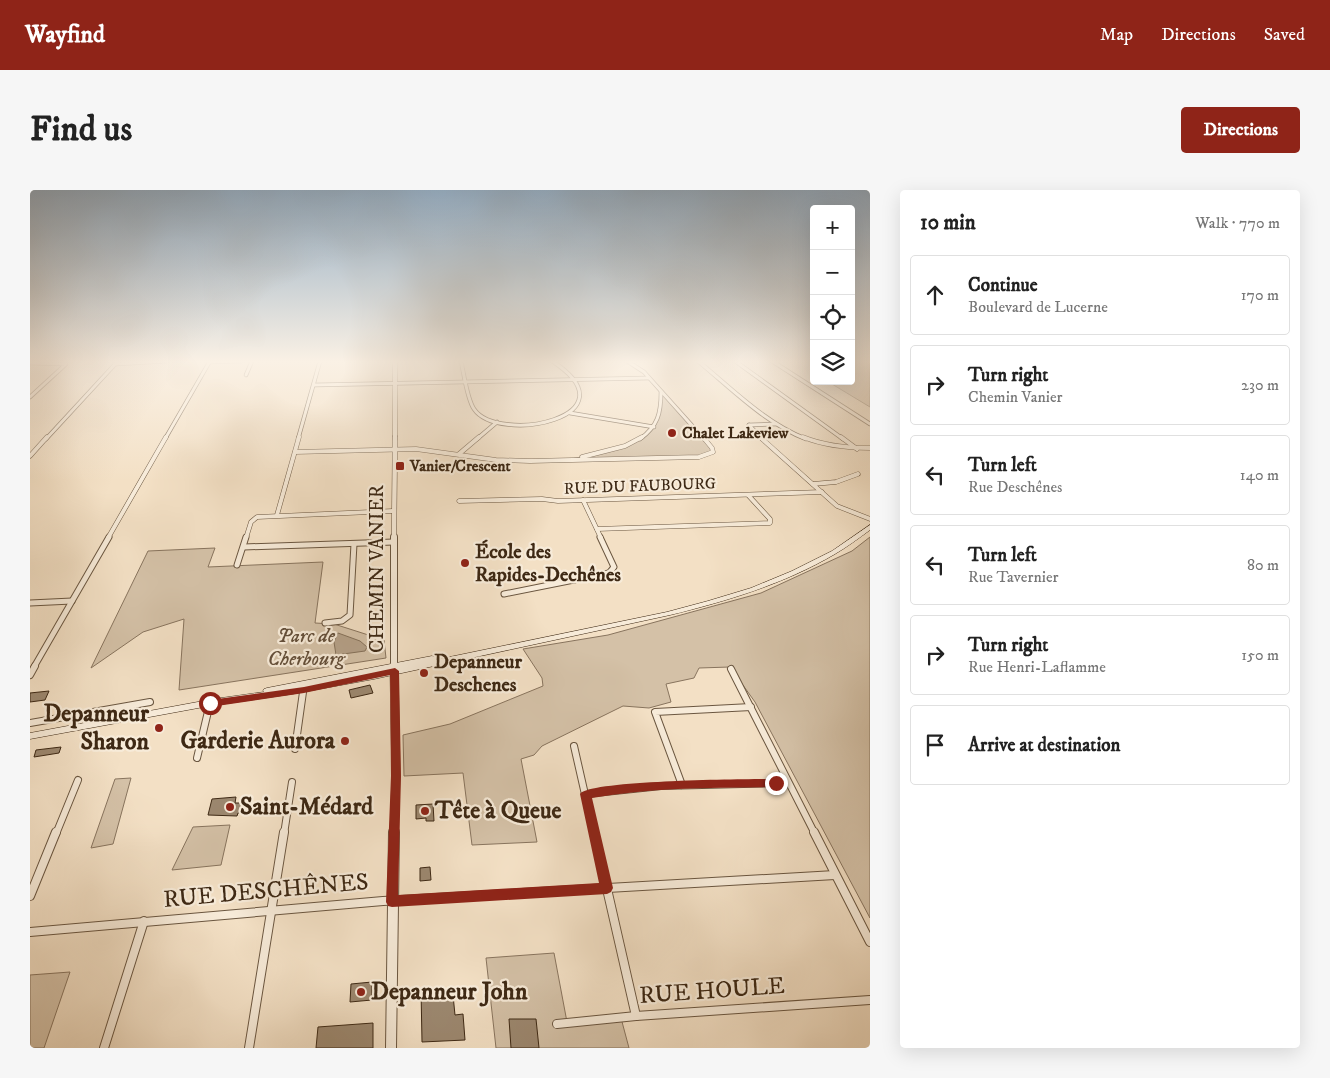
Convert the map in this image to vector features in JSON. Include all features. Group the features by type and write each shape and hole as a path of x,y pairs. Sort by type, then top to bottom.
{"main road":[{"path":"30,736 538,641 688,609 776,580 829,555 870,527"}],"street":[{"path":"30,456 81,401"},
{"path":"30,675 187,401"},
{"path":"277,515 309,401"},
{"name":"CHEMIN VANIER","path":"392,1048 392,902 396,776 393,511 394,401"},
{"path":"472,401 475,412 482,418 497,422 537,424 557,420 570,413 577,401"},
{"path":"562,460 622,448 637,441 654,427 660,414 661,401"},
{"path":"295,452 395,449 458,454 496,460 699,457 713,452 712,448 669,401"},
{"path":"748,401 776,424 812,443 840,448 870,448"},
{"path":"791,401 857,449"},
{"path":"834,401 870,424"},
{"path":"570,413 654,427"},
{"path":"458,454 497,422"},
{"path":"776,424 749,426 841,508 870,519"},
{"path":"813,484 836,482 858,474"},
{"name":"RUE DU FAUBOURG","path":"459,501 583,500 822,492"},
{"path":"598,529 770,523 770,519 748,495"},
{"path":"504,594 609,573 614,567 583,500"},
{"path":"237,565 252,520 260,516 393,511"},
{"path":"244,547 394,542"},
{"path":"325,623 336,623 345,620 350,615 354,544"},
{"path":"30,604 72,601"},
{"path":"731,669 870,942"},
{"path":"295,749 304,686"},
{"path":"30,723 150,702"},
{"path":"197,758 210,703"},
{"path":"682,785 655,712 751,707"},
{"path":"574,746 636,1016"},
{"path":"30,896 78,780"},
{"path":"249,1048 273,910 292,782"},
{"path":"586,794 615,789 682,785 788,783"},
{"name":"RUE DESCHÊNES","path":"30,932 273,910 835,875"},
{"path":"104,1048 144,921"},
{"name":"RUE HOULE","path":"557,1024 636,1016 870,1000"}],"green space":[{"path":"660,401 669,401 713,450 705,456 562,460 601,453 630,444 652,429 658,419"},
{"path":"860,401 870,401 870,407"},
{"path":"870,537 870,918 755,702 730,667 699,668 694,678 666,684 671,702 649,708 623,706 542,746 534,755 521,759 537,842 472,845 463,773 404,776 403,735 450,724 543,686 542,678 523,649 608,635 761,593 852,551"},
{"name":"Parc de Cherbourg","path":"215,548 208,567 323,562 315,623 334,624 384,640 386,658 179,690 184,619 143,632 91,668 148,551"},
{"path":"131,778 113,844 91,848 115,779"},
{"path":"230,825 221,865 172,870 193,827"},
{"path":"554,953 567,1022 621,1018 629,1048 496,1048 486,958"},
{"path":"70,972 44,1048 30,1048 30,975"}],"shaded area":[{"path":"338,633 360,641 367,647 365,651 336,655 334,642"}],"building":[{"path":"370,685 373,693 351,698 349,690"},
{"path":"49,691 45,700 30,702 30,693"},
{"path":"61,747 59,753 34,757 36,750"},
{"name":"Saint-Médard","path":"236,797 235,803 251,803 250,811 238,813 237,816 208,815 212,799"},
{"name":"Tête à Queue","path":"433,804 434,821 426,821 426,818 416,819 416,805"},
{"path":"430,867 431,880 420,881 420,868"},
{"name":"Depanneur John","path":"372,982 372,1000 350,1002 351,984"},
{"path":"443,987 443,996 453,995 455,1015 463,1014 465,1040 422,1042 421,989"},
{"path":"509,1019 536,1019 539,1048 511,1048"},
{"path":"373,1023 373,1048 316,1048 318,1027"}],"place":[{"name":"Chalet Lakeview","path":"672,433"},
{"name":"Vanier/Crescent","path":"400,466"},
{"name":"École des Rapides-Dechênes","path":"465,563"},
{"name":"Depanneur Deschenes","path":"424,673"},
{"name":"Depanneur Sharon","path":"159,728"},
{"name":"Garderie Aurora","path":"345,741"},
{"name":"Saint-Médard","path":"230,807"},
{"name":"Tête à Queue","path":"425,811"},
{"name":"Depanneur John","path":"361,992"}],"route":[{"path":"210,703 304,690 395,671 396,776 392,902 607,888 586,794 615,789 682,785 776,783"}]}
